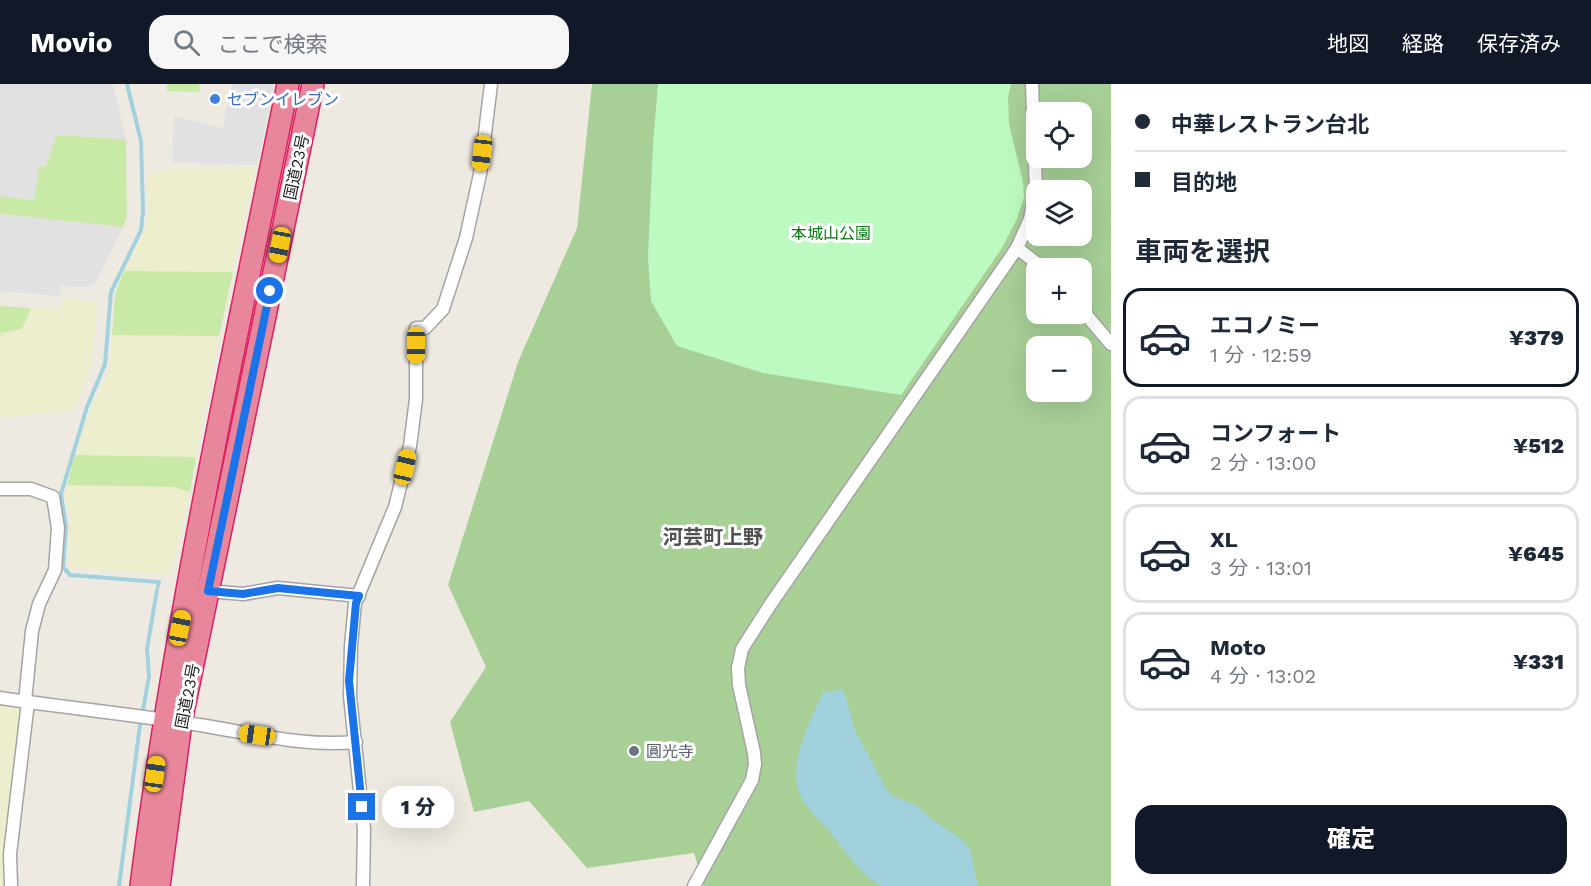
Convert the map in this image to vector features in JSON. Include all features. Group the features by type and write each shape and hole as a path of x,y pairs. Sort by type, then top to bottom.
{"highway":[{"name":"国道23号","path":"141,886 172,721 201,514 288,84"},
{"name":"国道23号","path":"159,886 172,721 208,591 313,84"}],"street":[{"path":"363,886 364,829 349,681 356,603 395,507 410,446 416,399 416,328 425,328 441,313 466,238 480,174 491,84"},
{"path":"694,886 752,780 755,765 754,753 739,685 738,668 742,650 770,605 1017,248 1030,219 1036,190 1032,84"},
{"path":"1017,248 1030,258"},
{"path":"1092,322 1111,344"},
{"path":"0,489 31,489 53,497 58,519 56,570 39,604 32,631 10,854 11,886"},
{"path":"208,591 243,594 278,588 359,596"},
{"path":"0,698 279,738 337,744 356,742"}],"green space":[{"path":"167,84 199,84 200,92 167,91"},
{"path":"592,84 1111,84 1111,886 704,886 694,853 587,868 529,801 474,812 450,722 486,667 448,585 518,362 577,228"},
{"name":"本城山公園","path":"658,84 1011,84 1008,97 1009,124 1023,182 1024,197 1017,219 1002,248 901,395 763,373 677,346 651,301 648,257"},
{"path":"56,135 126,139 127,217 123,227 0,214 0,196 34,200 39,166 46,166"},
{"path":"171,168 256,168 233,272 124,271 146,227 148,217 147,176"},
{"path":"124,271 233,272 219,336 112,335 115,294"},
{"path":"63,299 97,303 92,366 73,411 0,417 0,333 22,329 31,308 61,309"},
{"path":"0,306 31,308 22,329 1,333 0,340"},
{"path":"112,335 219,336 196,457 75,455 90,410 110,365"},
{"path":"75,455 196,457 190,492 174,487 67,485"},
{"path":"67,485 174,487 190,492 176,555 169,575 69,567 70,522 64,493"},
{"path":"0,702 20,705 5,853 7,886 0,886"}],"shaded area":[{"path":"0,84 113,84 126,139 57,135 46,166 39,167 34,200 0,196"},
{"path":"232,84 274,84 258,165 172,162 174,116 223,128"},
{"path":"0,214 123,227 95,284 90,287 61,286 59,296 0,291"}],"water":[{"path":"841,689 845,694 855,731 886,788 891,795 918,806 929,817 962,840 970,849 978,886 882,886 857,866 803,801 797,782 796,769 802,742 822,693"}],"waterway":[{"path":"127,84 141,141 143,211 141,230 111,292 105,364 87,407 61,494 66,527 63,567 70,575 159,582 158,586"},
{"path":"143,710 149,676 147,649 157,590"},
{"path":"119,886 140,725"}],"place":[{"name":"セブンイレブン","path":"215,99"},
{"name":"圓光寺","path":"634,751"}],"district":[{"name":"河芸町上野","path":"713,537"}],"route":[{"path":"270,291 208,591 243,594 278,588 359,596 356,603 349,681 362,807"}]}
